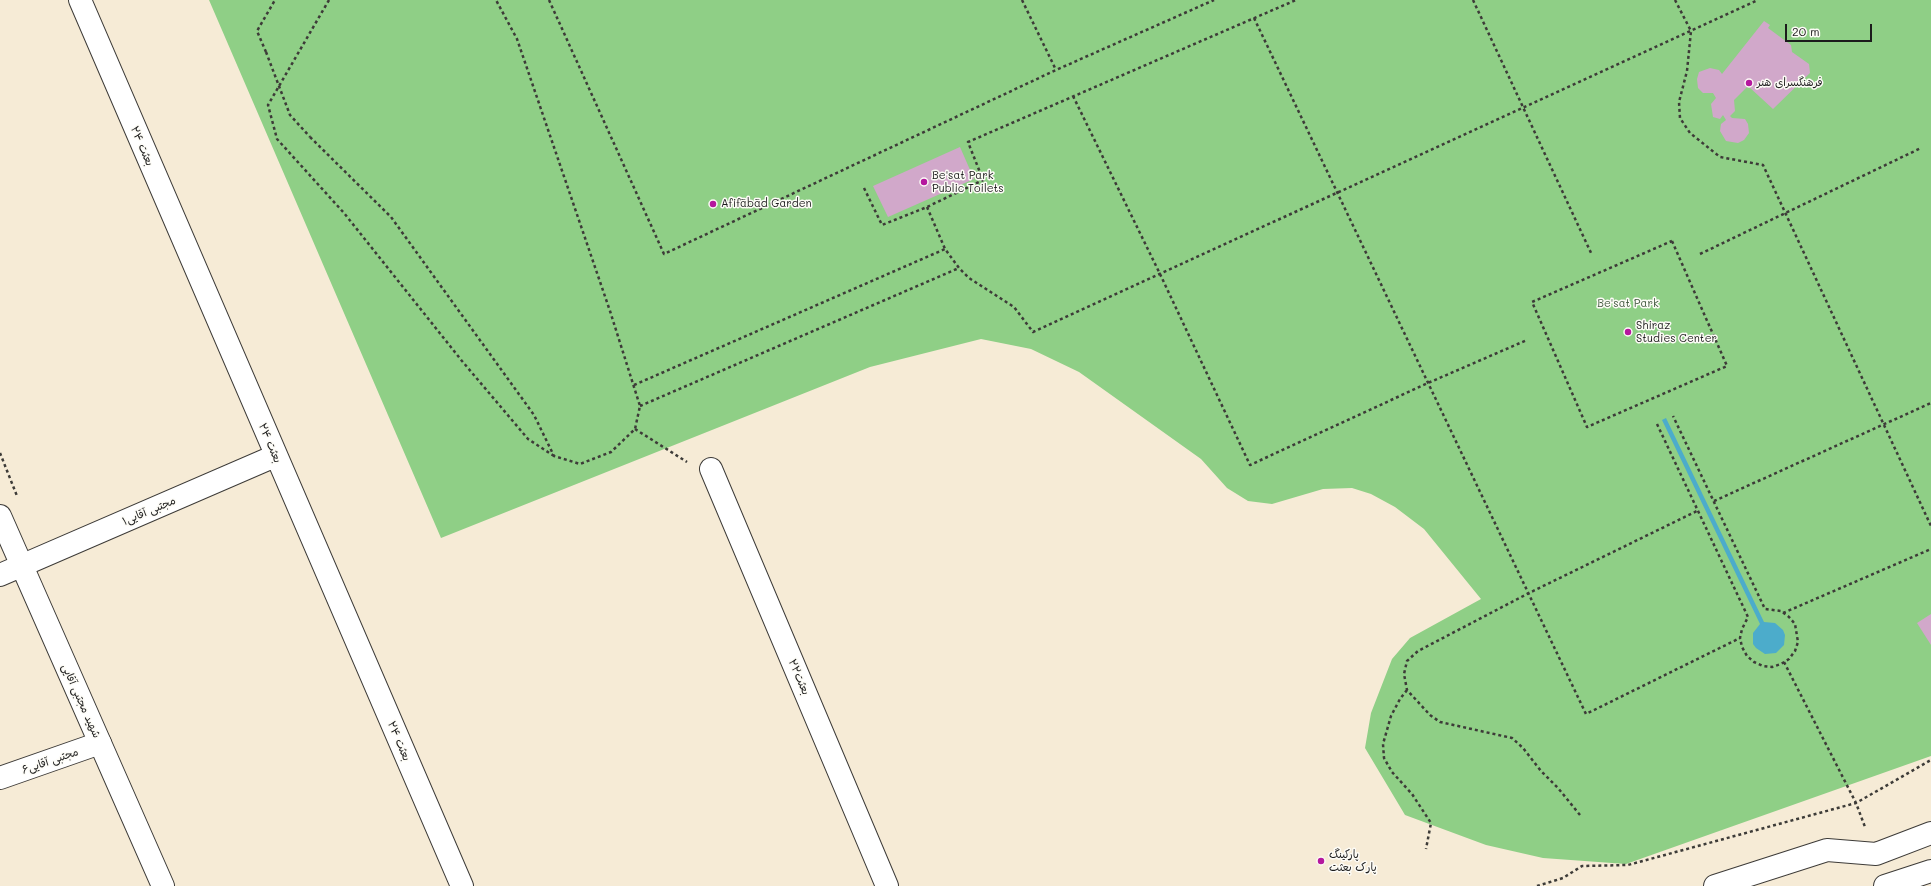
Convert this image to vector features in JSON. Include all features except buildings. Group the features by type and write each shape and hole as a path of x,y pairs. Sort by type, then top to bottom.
{"street":[{"name":"بعثت ۲۴","path":"80,0 462,886"},
{"name":"مجتبی آقایی۱","path":"0,575 276,456"},
{"name":"بعثت۲۲","path":"711,469 888,886"},
{"name":"شهید مجتبی آقایی","path":"0,516 163,886"},
{"name":"مجتبی آقایی۶","path":"0,778 100,743"},
{"path":"1716,886 1827,850 1876,854 1931,832"},
{"path":"1885,886 1931,871"}],"path":[{"path":"276,0 257,31 290,115 310,137 391,217 534,415 554,456"},
{"path":"329,0 268,105 278,139 344,213 462,361 528,439 554,456 580,464 611,452 635,429 640,406 517,39 496,0"},
{"path":"549,0 664,254 1056,70 1214,0"},
{"path":"1022,0 1056,70"},
{"path":"864,188 882,225 927,207 983,180 968,142 1296,0"},
{"path":"1474,0 1592,255"},
{"path":"1675,0 1691,31 1687,71 1679,102 1680,118 1690,133 1720,157 1763,165 1931,526"},
{"path":"927,207 945,249 959,268 969,278 1014,307 1033,332 1758,0"},
{"path":"1254,18 1586,714 1740,638"},
{"path":"1073,96 1160,274 1250,465 1428,382 1527,340"},
{"path":"1700,254 1921,148"},
{"path":"1672,241 1727,366 1587,427 1532,302 1672,241"},
{"path":"634,385 945,249"},
{"path":"640,406 959,268"},
{"path":"1714,501 1884,426 1931,403"},
{"path":"1657,424 1699,510 1748,617 1742,629 1740,638 1742,648 1747,656 1762,666 1772,666 1784,662 1795,651 1798,642 1795,624 1783,613 1771,609 1765,609 1673,416"},
{"path":"635,429 683,461 711,469"},
{"path":"1580,815 1523,748 1512,738 1440,722 1430,715 1407,690 1404,674 1408,661 1418,651 1529,593 1699,510"},
{"path":"1783,613 1931,549"},
{"path":"1784,662 1856,803 1876,854"},
{"path":"1407,690 1400,698 1391,716 1383,744 1384,758 1392,772 1412,794 1431,823 1426,849"},
{"path":"1537,886 1563,878 1582,866 1628,865 1856,803 1931,760"}],"green space":[{"name":"Be'sat Park","path":"209,0 1931,0 1931,756 1626,864 1543,858 1486,845 1405,815 1365,748 1371,713 1392,659 1410,638 1481,599 1424,529 1395,507 1371,494 1352,488 1323,489 1272,504 1248,501 1227,488 1201,459 1079,372 1031,349 981,339 870,367 441,538"}],"water":[{"path":"1666,418 1764,622 1775,623 1783,630 1785,635 1784,645 1776,653 1765,654 1753,644 1753,633 1760,624 1662,420"}],"place":[{"name":"فرهنگسرای هنر","path":"1749,83"},
{"name":"Be'sat Park Public Toilets","path":"924,182"},
{"name":"Afifābād Garden","path":"713,204"},
{"name":"Shiraz Studies Center","path":"1628,332"},
{"name":"پارکینگ پارک بعثت","path":"1321,861"}]}
